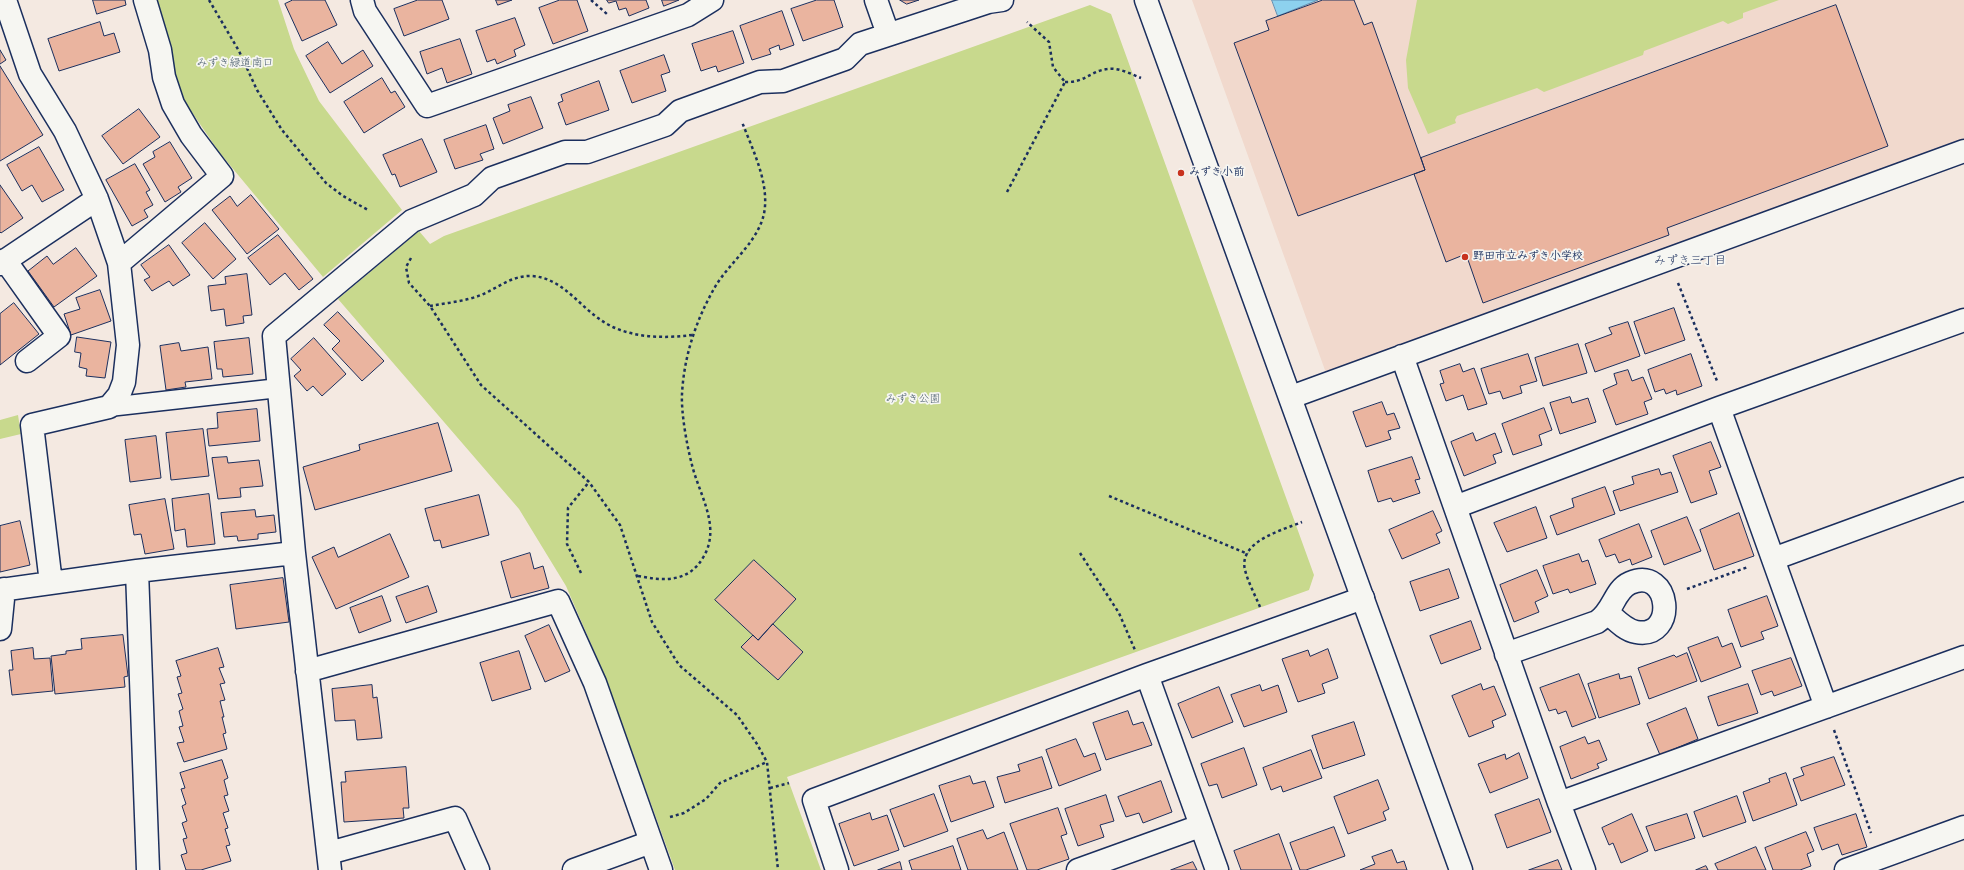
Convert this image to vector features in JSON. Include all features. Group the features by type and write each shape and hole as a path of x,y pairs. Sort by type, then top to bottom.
{"street":[{"path":"6,0 30,74 65,132 97,199 119,263 128,345 124,382 119,395 109,407 32,425 51,583"},
{"path":"119,263 222,176 191,135 173,104 145,0"},
{"path":"362,0 365,11 427,106 688,15 712,0"},
{"path":"876,0 888,34"},
{"path":"478,870 455,818 330,862 294,554 274,336 412,221 474,195 492,178 565,152 587,152 665,125 680,111 760,82 783,81 845,59 860,44 988,2 1002,0"},
{"path":"1146,0 1461,870"},
{"path":"1291,397 1964,151"},
{"path":"27,362 58,336 2,262 97,199"},
{"path":"1456,507 1723,407 1964,320"},
{"path":"1402,356 1456,507 1506,654 1584,870"},
{"path":"1723,407 1773,559 1826,707"},
{"path":"1773,559 1964,489"},
{"path":"0,629 2,589 137,571 294,554"},
{"path":"137,571 148,870"},
{"path":"1506,654 1597,622 1608,613 1617,594 1623,587 1630,583 1638,581 1647,582 1655,586 1664,597 1665,608 1663,617 1659,624 1644,632 1636,632 1628,629 1608,613"},
{"path":"837,870 814,800 1142,666 1363,598"},
{"path":"307,671 558,601 595,683 661,870"},
{"path":"1559,802 1964,657"},
{"path":"1142,666 1217,870"},
{"path":"1078,870 1200,826"},
{"path":"1846,870 1964,827"},
{"path":"574,870 648,833"}],"lane":[{"path":"109,407 279,388"}],"path":[{"path":"209,0 239,52 257,90 282,130 326,183 343,196 368,210"},
{"path":"1027,22 1049,42 1053,67 1065,82"},
{"path":"1065,82 1075,82 1107,69 1124,71 1141,78"},
{"path":"1007,192 1065,82"},
{"path":"638,576 661,581 678,578 694,568 705,555 710,535 710,520 692,467 682,394 692,335 715,287 760,227 765,206 762,181 742,122"},
{"path":"413,254 406,267 409,283 430,306 481,385 589,482 620,525 652,622 664,643 679,665 737,715 757,744 766,762 778,870"},
{"path":"1668,258 1723,407"},
{"path":"430,306 480,296 514,278 532,276 554,283 569,292 598,319 615,329 652,336 692,335"},
{"path":"581,573 567,544 568,508 589,482"},
{"path":"1109,496 1248,554"},
{"path":"1261,612 1245,568 1248,554 1252,547 1261,538 1302,522"},
{"path":"1080,553 1119,613 1142,666"},
{"path":"1664,597 1773,559"},
{"path":"1826,707 1880,858"},
{"path":"648,833 706,800 720,783 766,762"},
{"path":"770,788 789,783"}],"shaded area":[{"name":"野田市立みずき小学校","path":"1192,0 1964,0 1964,141 1326,373"}],"green space":[{"name":"みずき緑道南口","path":"156,0 278,0 294,49 319,101 402,210 323,277 219,152 185,102 176,78 172,52"},
{"path":"1417,0 1779,0 1743,13 1743,18 1728,24 1723,21 1644,51 1643,55 1544,92 1537,88 1457,116 1455,120 1456,123 1428,134 1408,88 1406,60"},
{"name":"みずき公園","path":"1090,5 1111,14 1314,575 1309,590 787,777 821,870 675,870 604,674 566,586 519,509 338,299 419,231 430,244 444,236"},
{"path":"18,415 21,434 0,439 0,420"}],"water":[{"path":"1272,0 1318,0 1278,16"}],"building":[{"path":"93,0 125,0 126,5 97,14"},
{"path":"293,0 325,0 337,25 302,41 285,4"},
{"path":"418,0 442,0 449,19 404,36 394,9"},
{"path":"496,0 512,0 498,5"},
{"path":"560,0 577,0 588,31 553,44 539,8"},
{"path":"607,0 646,0 649,8 629,16 626,8 619,10 616,1 609,3"},
{"path":"662,0 679,0 664,6"},
{"path":"817,0 834,0 843,27 803,41 791,9"},
{"path":"900,0 919,0 907,4"},
{"path":"1323,0 1354,0 1364,25 1372,22 1425,170 1298,216 1234,43 1269,30 1266,21"},
{"path":"1836,5 1888,146 1667,228 1669,235 1483,303 1466,254 1446,262 1414,174 1425,170 1421,158"},
{"path":"782,11 794,45 780,50 779,45 769,49 771,54 752,60 740,26"},
{"path":"515,18 525,45 514,50 516,56 497,64 495,59 487,62 476,31"},
{"path":"100,22 104,36 114,33 120,52 59,71 48,39"},
{"path":"733,31 744,63 718,72 716,66 701,71 692,44"},
{"path":"460,39 472,74 447,83 442,68 427,74 420,52"},
{"path":"328,42 342,64 363,50 373,66 330,93 306,56"},
{"path":"0,50 6,60 0,64"},
{"path":"664,55 670,72 661,75 666,91 632,103 620,71"},
{"path":"0,66 43,135 0,161"},
{"path":"382,78 391,93 395,91 405,107 364,133 344,102"},
{"path":"599,81 609,110 566,125 558,103 563,101 561,95"},
{"path":"531,97 543,128 503,144 493,118 510,111 508,105"},
{"path":"139,109 160,137 123,164 102,136"},
{"path":"486,125 494,149 480,154 483,160 455,169 444,140"},
{"path":"422,139 437,172 400,187 395,174 392,175 383,155"},
{"path":"170,142 192,178 178,187 181,192 165,202 143,164 155,157 153,152"},
{"path":"39,147 64,190 42,202 32,185 22,191 7,165"},
{"path":"135,164 150,190 146,192 153,205 144,210 148,217 132,226 106,180"},
{"path":"0,185 23,218 1,233 0,232"},
{"path":"251,195 279,229 247,254 212,210 230,196 237,206"},
{"path":"205,223 236,259 213,279 182,243"},
{"path":"278,235 313,279 299,290 285,273 270,285 248,258"},
{"path":"169,245 190,275 173,286 169,281 152,291 144,280 150,277 141,265"},
{"path":"76,248 97,276 54,307 28,271 47,256 53,264"},
{"path":"247,274 252,315 243,316 244,323 226,326 224,309 211,311 208,286 226,284 225,277"},
{"path":"100,290 111,321 71,335 64,314 80,309 76,298"},
{"path":"14,303 39,334 0,365 0,314"},
{"path":"1674,308 1685,340 1645,354 1634,322"},
{"path":"338,312 384,361 362,381 332,349 340,341 324,325"},
{"path":"1628,322 1640,356 1595,372 1585,344 1612,334 1609,328"},
{"path":"77,337 111,342 105,378 86,376 87,369 79,367 81,353 75,352"},
{"path":"249,338 253,374 223,377 222,369 217,369 214,342"},
{"path":"314,338 346,374 322,396 313,386 307,391 294,376 301,370 291,359"},
{"path":"179,343 181,351 208,347 212,379 185,382 186,387 166,390 160,346"},
{"path":"1578,344 1587,373 1543,386 1535,358"},
{"path":"1528,354 1537,381 1520,386 1522,393 1503,399 1500,391 1489,394 1481,369"},
{"path":"1691,354 1702,386 1677,395 1676,390 1666,394 1664,389 1655,392 1648,370"},
{"path":"1460,364 1463,372 1474,368 1487,404 1468,410 1463,395 1446,401 1440,384 1444,383 1440,371"},
{"path":"1628,370 1632,381 1643,377 1652,399 1644,402 1648,414 1616,425 1603,390 1617,384 1614,374"},
{"path":"1570,397 1572,403 1588,398 1596,422 1560,434 1550,403"},
{"path":"1382,402 1387,415 1394,413 1400,428 1388,431 1391,439 1366,447 1353,412"},
{"path":"1544,408 1552,430 1539,435 1542,445 1513,455 1502,424"},
{"path":"257,409 260,441 209,446 207,429 218,428 217,413"},
{"path":"438,423 452,471 315,510 303,467 360,450 359,445"},
{"path":"203,429 209,476 171,480 166,433"},
{"path":"1473,433 1476,441 1495,433 1502,452 1493,455 1496,463 1464,476 1451,442"},
{"path":"156,436 161,478 130,482 125,440"},
{"path":"1711,442 1721,467 1709,471 1717,494 1691,503 1673,456"},
{"path":"227,457 228,463 259,460 263,486 240,488 241,497 218,499 212,458"},
{"path":"1412,457 1420,479 1415,480 1420,493 1393,502 1391,498 1378,502 1368,471"},
{"path":"1659,469 1661,475 1671,472 1678,492 1620,511 1613,491 1634,484 1632,477"},
{"path":"1605,487 1615,514 1557,535 1550,516 1574,507 1572,499"},
{"path":"209,494 215,544 187,547 185,529 175,531 172,499"},
{"path":"479,495 489,535 442,548 440,540 434,541 425,509"},
{"path":"165,499 174,549 145,554 141,534 134,535 129,505"},
{"path":"1536,507 1547,538 1507,552 1494,523"},
{"path":"255,510 256,517 274,515 276,532 258,534 258,539 238,541 237,536 224,537 221,513"},
{"path":"1433,511 1442,531 1436,534 1440,543 1402,559 1389,530"},
{"path":"1739,513 1754,556 1714,570 1700,530"},
{"path":"1687,517 1701,551 1664,565 1651,531"},
{"path":"20,521 30,565 0,572 0,526"},
{"path":"1639,524 1652,557 1632,565 1630,559 1619,563 1615,554 1606,557 1599,540"},
{"path":"390,534 409,577 336,609 312,557 334,547 338,557"},
{"path":"530,553 534,569 543,566 549,588 511,598 501,562"},
{"path":"1579,554 1582,562 1588,560 1596,584 1570,593 1568,589 1553,594 1543,566"},
{"path":"754,560 796,599 758,640 715,600"},
{"path":"1449,569 1459,598 1420,611 1410,582"},
{"path":"1537,570 1548,596 1535,602 1539,612 1514,622 1500,585"},
{"path":"283,578 289,622 236,629 230,585"},
{"path":"428,586 437,612 406,623 396,597"},
{"path":"382,596 391,621 359,633 350,608"},
{"path":"1767,596 1778,626 1761,632 1764,639 1741,647 1728,610"},
{"path":"1471,621 1481,649 1441,664 1430,636"},
{"path":"773,624 803,652 778,680 741,647 753,635 758,640"},
{"path":"549,625 570,671 545,682 525,636"},
{"path":"123,635 128,676 124,677 125,687 55,694 51,656 66,654 66,651 82,649 81,639"},
{"path":"1718,637 1722,647 1732,643 1741,667 1701,682 1688,648"},
{"path":"33,648 34,659 50,658 53,691 12,695 9,670 13,670 11,651"},
{"path":"218,648 224,667 219,668 225,683 220,684 225,700 220,701 226,733 223,734 227,749 184,762 177,743 184,742 179,727 183,726 179,711 183,709 178,694 182,693 177,677 181,676 176,661"},
{"path":"1328,649 1338,678 1322,684 1325,693 1298,702 1282,659 1308,650 1310,656"},
{"path":"519,651 531,689 492,701 480,663"},
{"path":"1687,653 1697,681 1649,699 1638,668 1674,655 1676,657"},
{"path":"1791,658 1802,686 1774,696 1772,691 1761,695 1752,671"},
{"path":"1579,674 1596,718 1572,727 1566,711 1558,714 1556,709 1549,711 1540,688"},
{"path":"1619,674 1620,679 1631,676 1640,704 1599,718 1588,684"},
{"path":"1481,684 1483,690 1494,686 1506,715 1492,721 1494,727 1469,737 1452,696"},
{"path":"1748,684 1758,713 1718,726 1708,697"},
{"path":"372,685 373,698 377,697 382,738 357,740 355,720 335,721 332,689"},
{"path":"1260,685 1262,691 1278,685 1287,712 1244,727 1231,695"},
{"path":"1219,687 1233,722 1192,738 1178,704"},
{"path":"1686,708 1698,739 1660,755 1647,724"},
{"path":"1128,711 1133,725 1143,722 1152,745 1106,760 1093,723"},
{"path":"1354,722 1365,755 1323,769 1312,736"},
{"path":"1585,737 1588,744 1599,740 1607,760 1597,764 1599,768 1571,779 1560,747"},
{"path":"1076,739 1084,757 1095,753 1101,770 1059,786 1046,750"},
{"path":"1244,748 1257,785 1222,798 1217,784 1209,786 1201,764"},
{"path":"1311,750 1322,778 1283,792 1281,786 1271,790 1263,768"},
{"path":"1519,753 1528,778 1490,793 1478,764 1505,754 1506,759"},
{"path":"1042,757 1052,788 1005,803 997,777 1020,771 1018,765"},
{"path":"1834,757 1845,785 1801,801 1793,779 1804,775 1801,768"},
{"path":"222,760 228,778 224,780 228,795 224,796 229,811 223,813 228,828 225,829 230,845 226,846 231,861 201,870 186,870 181,855 187,853 183,839 187,838 182,823 187,821 182,806 186,804 181,789 185,788 180,773"},
{"path":"406,767 409,808 403,808 404,818 344,822 341,782 346,782 345,772"},
{"path":"1786,773 1797,805 1753,821 1743,792 1770,782 1769,779"},
{"path":"970,776 973,784 985,781 994,807 951,822 939,786"},
{"path":"1378,780 1389,809 1383,812 1386,820 1348,834 1334,797"},
{"path":"1161,781 1172,812 1143,823 1139,813 1126,817 1118,797"},
{"path":"934,794 948,831 904,847 890,810"},
{"path":"1106,795 1114,821 1100,825 1104,837 1078,846 1065,809"},
{"path":"1737,796 1746,822 1703,837 1694,812"},
{"path":"1539,799 1551,832 1507,848 1495,815"},
{"path":"1058,808 1067,834 1061,836 1069,859 1037,870 1027,870 1010,824"},
{"path":"870,813 872,820 887,815 899,850 854,866 839,824"},
{"path":"1632,814 1648,851 1621,863 1613,843 1609,845 1602,828"},
{"path":"1687,814 1695,838 1655,851 1646,827"},
{"path":"1856,814 1867,847 1842,855 1838,844 1822,850 1814,828"},
{"path":"1334,827 1345,856 1306,870 1300,870 1290,843"},
{"path":"983,830 987,839 1004,832 1018,870 968,870 957,839"},
{"path":"1806,832 1814,851 1807,854 1811,866 1800,870 1773,870 1765,848"},
{"path":"1279,834 1292,870 1241,870 1234,851"},
{"path":"953,846 961,870 912,870 909,861"},
{"path":"1756,847 1766,870 1718,870 1715,864"},
{"path":"1392,850 1397,863 1404,861 1407,870 1360,870 1375,864 1372,857"},
{"path":"1558,860 1562,870 1529,870"},
{"path":"900,862 902,870 878,870"},
{"path":"1193,862 1197,870 1171,870"},
{"path":"1706,866 1708,870 1696,870"}],"place":[{"name":"みずき小前","path":"1181,173"},
{"name":"野田市立みずき小学校","path":"1465,257"}],"district":[{"name":"みずき三丁目","path":"1690,262"}]}
